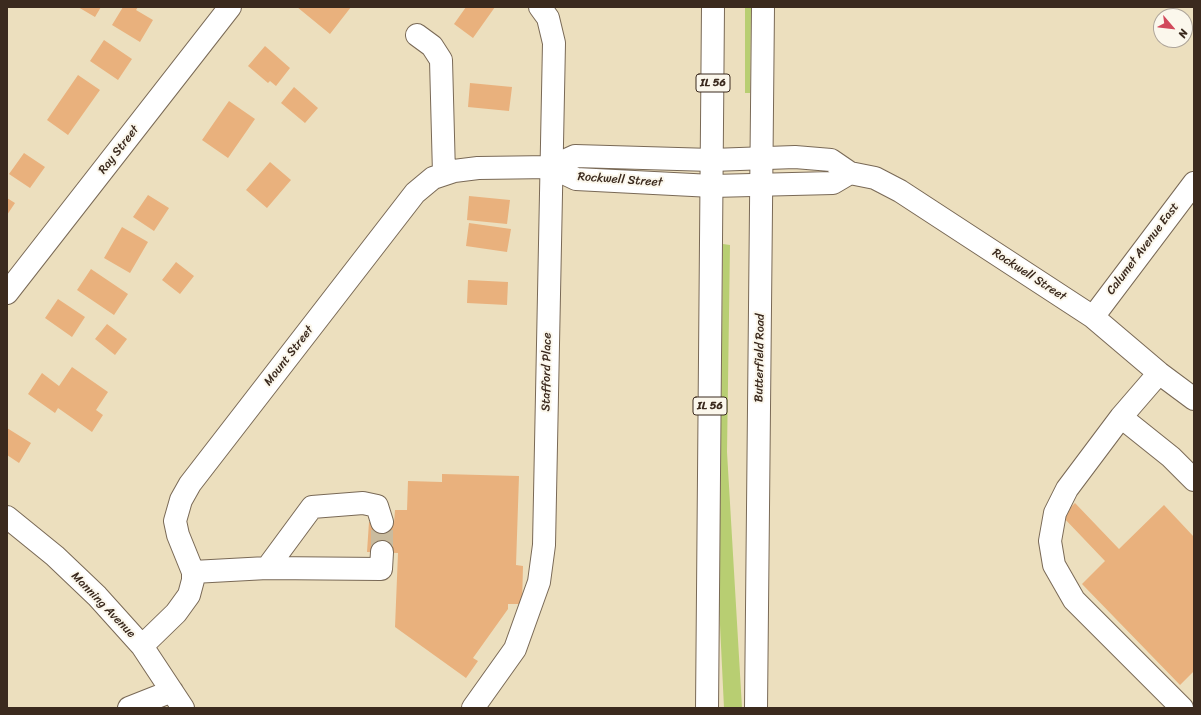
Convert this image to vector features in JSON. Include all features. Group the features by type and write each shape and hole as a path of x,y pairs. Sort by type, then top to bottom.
{"street":[{"name":"Ray Street","path":"7,294 230,7"},
{"name":"IL 56","path":"707,708 713,7"},
{"name":"Butterfield Road","path":"756,708 763,7"},
{"name":"Stafford Place","path":"473,708 515,649 539,582 544,545 554,43 544,13"},
{"path":"417,35 432,46 441,60 444,174"},
{"name":"Rockwell Street","path":"551,168 575,156 712,160 762,157 804,157 831,160 850,174 875,178 900,191 1093,317 1194,399"},
{"name":"Mount Street","path":"142,646 176,613 189,595 193,580 192,572 178,535 175,521 181,500 190,484 415,193 432,178 444,174 478,168 551,168"},
{"name":"Rockwell Street","path":"551,168 576,179 712,186 762,186 833,183 850,174"},
{"name":"Calumet Avenue East","path":"1093,317 1194,183"},
{"path":"1159,372 1122,417 1067,489 1055,513 1050,541 1054,565 1074,600 1182,708"},
{"path":"1122,417 1171,457 1194,480"},
{"path":"267,568 312,507 363,503 377,506 382,522"},
{"name":"Manning Avenue","path":"7,517 55,556 86,586 142,646 178,700"},
{"path":"192,572 267,568 381,569 382,552"},
{"path":"129,708 178,700"}],"green space":[{"path":"745,7 751,7 750,93 745,93"},
{"path":"723,244 730,245 727,452 742,708 724,708 719,604"}],"building":[{"path":"78,7 101,7 95,17"},
{"path":"123,7 138,7 136,10 153,20 140,42 112,25"},
{"path":"297,7 351,7 330,34"},
{"path":"466,7 495,7 473,38 454,24"},
{"path":"104,40 132,59 118,80 90,61"},
{"path":"265,46 290,68 276,86 270,81 268,83 248,66"},
{"path":"78,75 100,90 68,135 47,120"},
{"path":"470,83 512,87 509,111 468,107"},
{"path":"294,87 318,108 305,123 281,103"},
{"path":"229,101 255,119 228,158 202,140"},
{"path":"24,153 45,167 30,188 9,174"},
{"path":"270,162 291,180 267,208 246,190"},
{"path":"148,195 169,208 154,231 133,217"},
{"path":"469,196 510,200 507,224 467,220"},
{"path":"7,198 15,203 7,215"},
{"path":"469,223 511,229 507,252 466,246"},
{"path":"122,227 148,242 130,273 104,258"},
{"path":"176,262 194,276 180,294 162,280"},
{"path":"91,269 128,294 114,315 77,290"},
{"path":"468,280 508,282 507,305 467,303"},
{"path":"58,299 85,317 72,337 45,318"},
{"path":"107,324 127,339 115,355 95,339"},
{"path":"72,367 108,392 96,410 103,415 92,432 58,408 55,413 28,394 42,373 59,386"},
{"path":"7,428 31,443 19,463 7,455"},
{"path":"442,474 519,476 516,565 523,566 522,604 508,604 508,609 473,658 478,661 466,678 395,627 398,553 367,552 369,522 394,523 395,510 407,510 408,481 442,482"},
{"path":"1075,503 1119,549 1164,505 1194,537 1194,671 1180,685 1082,584 1105,561 1062,516"}],"tunnel":[{"path":"382,522 382,552"}]}
